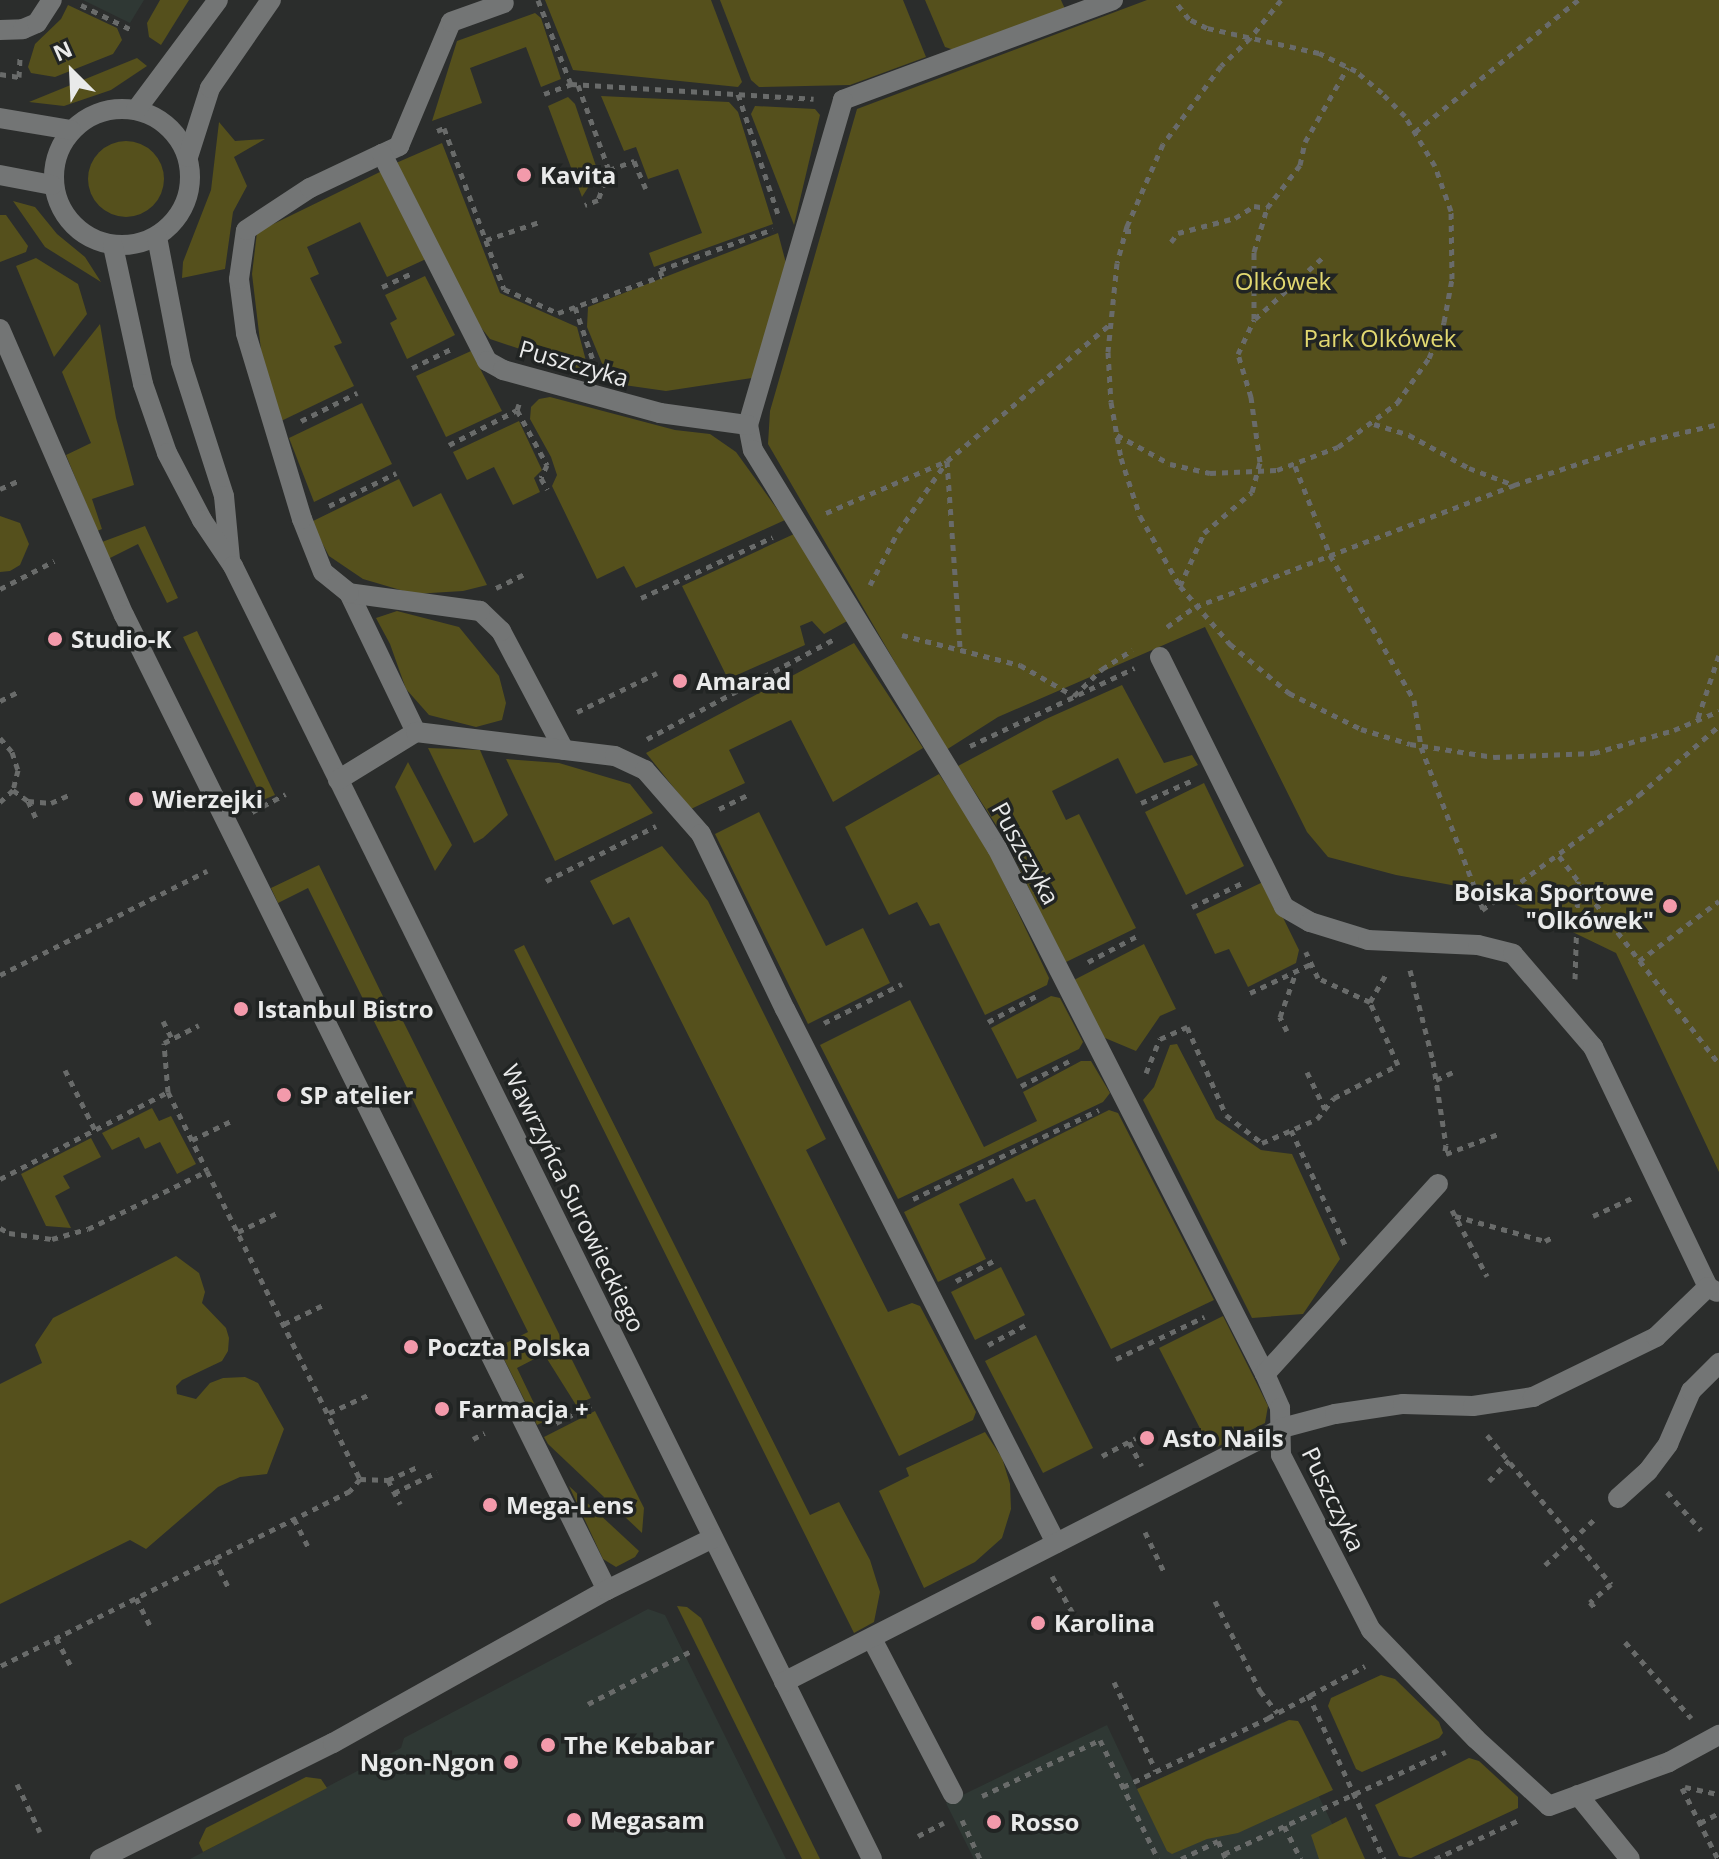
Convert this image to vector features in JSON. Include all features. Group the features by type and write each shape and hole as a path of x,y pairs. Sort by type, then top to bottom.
{"street":[{"path":"0,30 23,29 37,23 52,0"},
{"path":"136,110 218,0"},
{"path":"188,157 168,126 136,110 101,112 71,130 56,156 52,185 72,226 113,246 136,245 157,237 179,216 190,187 188,157 210,88 271,0"},
{"path":"748,425 843,100 1113,0"},
{"path":"416,732 349,593 323,572 302,519 246,333 239,279 246,230 310,188 399,146 451,22 504,3"},
{"path":"0,118 71,130"},
{"name":"Puszczyka","path":"382,154 487,361 503,370 660,413 748,425 753,450 997,848 1265,1374 1280,1408 1281,1455 1371,1630 1476,1739 1549,1806"},
{"path":"0,175 52,185"},
{"name":"Wawrzyńca Surowieckiego","path":"157,237 181,362 224,496 230,559"},
{"name":"Wawrzyńca Surowieckiego","path":"113,246 143,384 167,453 202,520 230,559 872,1859"},
{"path":"0,329 124,615 607,1590"},
{"path":"349,593 480,611 501,631 564,750"},
{"path":"784,1682 1282,1428 1335,1414 1403,1404 1473,1406 1533,1397 1656,1337 1713,1290 1593,1047 1513,954 1478,945 1368,940 1294,915 1284,907 1160,657"},
{"path":"338,780 416,732 615,756 645,770 701,834 799,1037 1056,1543"},
{"path":"1265,1374 1438,1184"},
{"path":"1618,1498 1648,1471 1668,1444 1691,1391 1719,1363"},
{"path":"100,1859 333,1743 607,1590 713,1538"},
{"path":"872,1639 953,1794"},
{"path":"1549,1806 1669,1762 1715,1737"},
{"path":"1578,1795 1630,1857"}],"path":[{"path":"69,0 134,31"},
{"path":"538,0 571,84"},
{"path":"1117,435 1170,464 1210,473 1257,472 1295,466 1338,447 1397,403 1429,358 1444,322 1452,279 1451,211 1435,166 1415,132 1382,93 1348,67 1319,53 1207,28 1189,19 1174,0"},
{"path":"1281,0 1250,38 1221,66 1163,144 1125,231 1110,324 1111,402 1121,458 1140,516 1180,586 1195,607 1247,661 1289,693 1361,729 1421,747 1494,757 1594,753 1719,711"},
{"path":"1415,132 1578,0"},
{"path":"1254,319 1254,252 1267,208 1300,165 1305,142 1348,67"},
{"path":"544,94 571,84 843,100"},
{"path":"578,85 609,170 598,200 585,205"},
{"path":"449,142 504,289 558,313 662,276 660,270 782,226 738,94"},
{"path":"609,170 634,161 646,189"},
{"path":"1171,242 1178,233 1235,218 1254,206 1267,208"},
{"path":"486,240 542,221"},
{"path":"1125,231 1134,231"},
{"path":"1180,586 1204,533 1252,492 1260,462 1251,397 1238,354 1254,319 1322,258"},
{"path":"575,307 595,366"},
{"path":"615,756 856,621 898,532 947,461 1110,324"},
{"path":"412,368 475,337"},
{"path":"275,434 357,393"},
{"path":"449,445 517,410 547,465 541,478 547,489"},
{"path":"1373,423 1409,435 1469,468 1514,485"},
{"path":"1195,607 1514,485 1650,440 1719,423"},
{"path":"641,598 798,525 947,461"},
{"path":"947,461 960,647"},
{"path":"1295,466 1330,555 1414,700 1421,747 1483,909"},
{"path":"302,519 396,473"},
{"path":"0,489 18,481"},
{"path":"0,589 54,561"},
{"path":"856,621 1020,665 1074,696"},
{"path":"1698,720 1719,655"},
{"path":"942,759 1160,657"},
{"path":"550,725 657,673"},
{"path":"0,701 20,691"},
{"path":"1431,944 1559,856 1719,726"},
{"path":"0,738 16,760 17,779 13,790 0,802"},
{"path":"1141,803 1214,771"},
{"path":"13,790 28,801 38,822"},
{"path":"28,801 51,803 71,794"},
{"path":"264,805 286,794"},
{"path":"546,881 656,826"},
{"path":"1559,856 1719,1064"},
{"path":"0,975 207,871"},
{"path":"1192,907 1266,871"},
{"path":"1574,1024 1578,880"},
{"path":"1639,961 1719,901"},
{"path":"1089,961 1139,935"},
{"path":"1403,942 1436,1080 1446,1145 1438,1184 1487,1276"},
{"path":"1250,993 1311,963"},
{"path":"1287,1031 1280,1017 1296,971"},
{"path":"902,1204 1125,1097 1143,1082 1160,1039 1187,1027 1226,1115 1262,1143 1317,1119 1334,1098 1398,1065 1370,1002 1318,978"},
{"path":"988,1022 1065,981"},
{"path":"799,1037 902,984"},
{"path":"163,1021 172,1039"},
{"path":"199,1025 164,1043 168,1092 360,1479"},
{"path":"1021,1086 1098,1045"},
{"path":"65,1070 95,1130"},
{"path":"1307,1072 1325,1109"},
{"path":"1436,1080 1453,1072"},
{"path":"0,1179 168,1092"},
{"path":"192,1140 231,1121"},
{"path":"1291,1130 1336,1226"},
{"path":"1444,1154 1501,1133"},
{"path":"0,1228 9,1233 52,1239 88,1229 207,1171"},
{"path":"1593,1216 1619,1203"},
{"path":"238,1232 277,1213"},
{"path":"1455,1216 1545,1241 1553,1237"},
{"path":"930,1295 997,1259"},
{"path":"284,1324 323,1305"},
{"path":"1116,1359 1211,1314"},
{"path":"962,1358 1029,1323"},
{"path":"329,1413 368,1395"},
{"path":"565,1418 591,1405"},
{"path":"1473,1406 1479,1425 1576,1538 1582,1551 1611,1584 1590,1602 1596,1609"},
{"path":"473,1439 485,1433"},
{"path":"1102,1456 1136,1438"},
{"path":"1489,1481 1509,1460"},
{"path":"360,1479 388,1480 419,1466"},
{"path":"1648,1471 1701,1530"},
{"path":"394,1493 437,1472"},
{"path":"0,1666 350,1491 360,1479"},
{"path":"388,1480 400,1504"},
{"path":"294,1519 309,1549"},
{"path":"1140,1524 1165,1574"},
{"path":"1545,1565 1576,1538"},
{"path":"214,1559 229,1589"},
{"path":"1049,1570 1075,1617"},
{"path":"136,1598 151,1628"},
{"path":"1215,1601 1260,1691 1278,1713"},
{"path":"56,1638 72,1668"},
{"path":"1625,1642 1715,1737"},
{"path":"588,1704 691,1651"},
{"path":"1123,1787 1278,1713 1308,1694 1391,1654"},
{"path":"1114,1682 1156,1771"},
{"path":"1308,1694 1384,1859"},
{"path":"1181,1859 1218,1841 1225,1856 1476,1739"},
{"path":"977,1798 1100,1740 1158,1859"},
{"path":"1669,1762 1718,1859"},
{"path":"17,1784 40,1832"},
{"path":"1681,1787 1719,1794"},
{"path":"1435,1859 1549,1806"},
{"path":"1700,1823 1719,1813"},
{"path":"960,1816 980,1859"},
{"path":"918,1836 939,1826"},
{"path":"1284,1826 1301,1859"}],"shaded area":[{"path":"83,0 144,0 130,23"},
{"path":"648,1609 665,1615 786,1859 190,1859 401,1748 404,1738"},
{"path":"1283,1722 1349,1859 974,1859 946,1803 1107,1725 1137,1789"}],"green space":[{"path":"160,0 189,0 161,45 149,37 147,23"},
{"path":"545,0 711,0 742,82 738,87 573,70"},
{"path":"720,0 903,0 926,57 850,85 759,87 751,80"},
{"path":"925,0 1061,0 1065,9 954,50 945,47"},
{"name":"Park Olkówek","path":"1147,0 1719,0 1719,1172 1616,953 1490,892 1396,875 1328,857 1307,832 1205,627 998,717 946,750 768,444 770,411 857,109"},
{"path":"68,5 117,28 122,40 113,54 55,77 31,73 28,67 35,44 61,19"},
{"path":"535,13 541,18 561,79 541,87 526,47 470,68 482,103 432,121 457,41"},
{"path":"137,58 147,66 111,90 64,106 29,102"},
{"path":"601,96 729,102 738,112 773,224 654,267 649,253 702,233 678,169 648,179 636,147 624,151"},
{"path":"568,97 575,104 598,172 582,197 548,106"},
{"path":"755,106 815,109 820,115 794,225 751,114"},
{"path":"219,122 235,141 265,139 234,157 247,186 233,212 225,269 182,278 183,262 211,190"},
{"path":"119,141 133,141 147,147 158,158 164,179 161,194 153,206 133,217 119,217 105,211 94,200 88,186 88,172 94,158 105,147"},
{"path":"442,143 500,293 577,327 589,372 490,339 475,320 396,163"},
{"path":"384,170 426,259 387,277 360,222 307,247 319,274 310,278 342,343 334,346 354,386 279,422 264,375 252,274 257,232"},
{"path":"13,201 35,207 57,234 85,257 101,282 45,247"},
{"path":"0,215 6,215 28,246 26,252 0,262"},
{"path":"778,233 787,267 752,378 666,391 610,383 587,327 588,307"},
{"path":"36,258 78,284 87,314 54,357 16,266"},
{"path":"425,276 455,335 407,359 390,323 397,319 385,295"},
{"path":"100,324 116,418 134,485 92,499 102,529 97,531 66,455 91,443 62,372"},
{"path":"471,351 502,411 446,437 416,376"},
{"path":"550,397 675,430 710,434 736,452 785,520 636,588 624,566 597,579 552,486 557,475 551,457 530,419 531,407 539,399"},
{"path":"362,403 392,464 314,502 289,438"},
{"path":"519,421 542,470 534,478 540,492 513,505 494,467 467,480 453,452"},
{"path":"399,479 413,507 441,493 487,585 463,591 414,594 363,579 329,556 311,522"},
{"path":"0,516 20,523 29,544 20,565 0,572"},
{"path":"145,526 178,598 167,603 138,544 108,559 102,542"},
{"path":"794,534 849,620 824,634 812,621 800,626 805,645 728,679 682,586"},
{"path":"397,611 459,627 499,676 506,703 502,720 476,727 429,715 406,689 390,644 376,618"},
{"path":"197,631 275,795 263,800 183,637"},
{"path":"854,643 923,748 833,802 791,720 729,750 745,783 691,809 646,753"},
{"path":"1122,685 1164,763 1192,755 1198,765 1136,794 1118,758 1052,791 1066,820 1079,814 1136,928 1064,963 1007,842 958,766 1046,719"},
{"path":"428,748 480,750 508,815 474,843"},
{"path":"506,759 559,763 630,784 653,813 555,861"},
{"path":"408,762 452,845 435,871 395,787"},
{"path":"939,774 983,839 1049,978 1047,985 985,1015 939,923 930,926 917,902 889,915 845,827"},
{"path":"1204,783 1244,866 1186,895 1145,812"},
{"path":"759,812 826,946 863,928 890,983 808,1024 715,834"},
{"path":"662,846 708,901 826,1139 806,1150 888,1312 912,1303 920,1306 976,1412 973,1420 899,1456 629,917 613,925 590,881"},
{"path":"319,865 395,1021 402,1019 591,1398 576,1405 544,1354 517,1368 543,1422 537,1425 498,1347 528,1332 308,888 278,903 271,888"},
{"path":"1265,881 1299,950 1296,963 1248,987 1229,949 1215,954 1196,914"},
{"path":"1144,944 1176,1009 1160,1016 1136,1051 1105,1038 1072,981"},
{"path":"524,945 810,1515 839,1502 870,1560 880,1592 874,1622 854,1633 514,950"},
{"path":"1051,996 1060,998 1083,1042 1079,1049 1017,1079 991,1028"},
{"path":"910,1000 984,1147 1037,1121 1023,1092 1081,1061 1091,1061 1110,1093 1103,1102 898,1199 820,1045"},
{"path":"1177,1044 1216,1119 1261,1150 1292,1154 1340,1259 1303,1314 1252,1318 1143,1100 1154,1087 1170,1045"},
{"path":"152,1108 159,1121 171,1116 196,1164 177,1174 160,1142 145,1149 139,1137 112,1150 102,1133"},
{"path":"1109,1110 1118,1113 1214,1300 1111,1349 1035,1199 1026,1202 1013,1178 959,1204 986,1259 938,1282 904,1212"},
{"path":"91,1138 101,1157 63,1176 70,1188 55,1196 71,1228 46,1226 21,1174"},
{"path":"176,1256 199,1273 205,1292 202,1303 226,1328 229,1338 228,1351 222,1361 182,1380 176,1386 177,1394 196,1399 210,1383 223,1378 245,1377 258,1383 284,1429 267,1474 240,1477 218,1487 146,1549 130,1540 0,1604 0,1384 42,1363 35,1345 53,1318"},
{"path":"1001,1267 1025,1315 975,1340 951,1292"},
{"path":"1223,1316 1268,1406 1265,1423 1211,1450 1159,1348"},
{"path":"1036,1335 1093,1448 1043,1473 985,1361"},
{"path":"595,1411 644,1508 642,1533 544,1437"},
{"path":"985,1432 1002,1458 1010,1484 1011,1509 1002,1538 975,1562 924,1588 879,1491 909,1476 906,1468"},
{"path":"569,1486 639,1551 635,1557 616,1567 603,1559"},
{"path":"677,1606 687,1607 701,1618 820,1859 802,1859"},
{"path":"1381,1675 1395,1679 1439,1722 1443,1733 1439,1738 1362,1772 1356,1769 1328,1706 1331,1698"},
{"path":"1289,1720 1298,1721 1333,1790 1238,1833 1207,1839 1172,1854 1167,1851 1137,1789"},
{"path":"1469,1758 1479,1761 1518,1797 1518,1808 1411,1858 1399,1856 1375,1805"},
{"path":"306,1777 321,1779 327,1788 203,1852 199,1843 206,1828"},
{"path":"1346,1817 1365,1859 1319,1859 1311,1835"}],"place":[{"name":"Kavita","path":"524,175"},
{"name":"Studio-K","path":"55,639"},
{"name":"Amarad","path":"680,681"},
{"name":"Wierzejki","path":"136,799"},
{"name":"Boiska Sportowe \"Olkówek\"","path":"1670,906"},
{"name":"Istanbul Bistro","path":"241,1009"},
{"name":"SP atelier","path":"284,1095"},
{"name":"Poczta Polska","path":"411,1347"},
{"name":"Farmacja +","path":"442,1409"},
{"name":"Asto Nails","path":"1147,1438"},
{"name":"Mega-Lens","path":"490,1505"},
{"name":"Karolina","path":"1038,1623"},
{"name":"The Kebabar","path":"548,1745"},
{"name":"Ngon-Ngon","path":"511,1762"},
{"name":"Megasam","path":"574,1820"},
{"name":"Rosso","path":"994,1822"}],"park label":[{"name":"Olkówek","path":"1283,281"}]}
